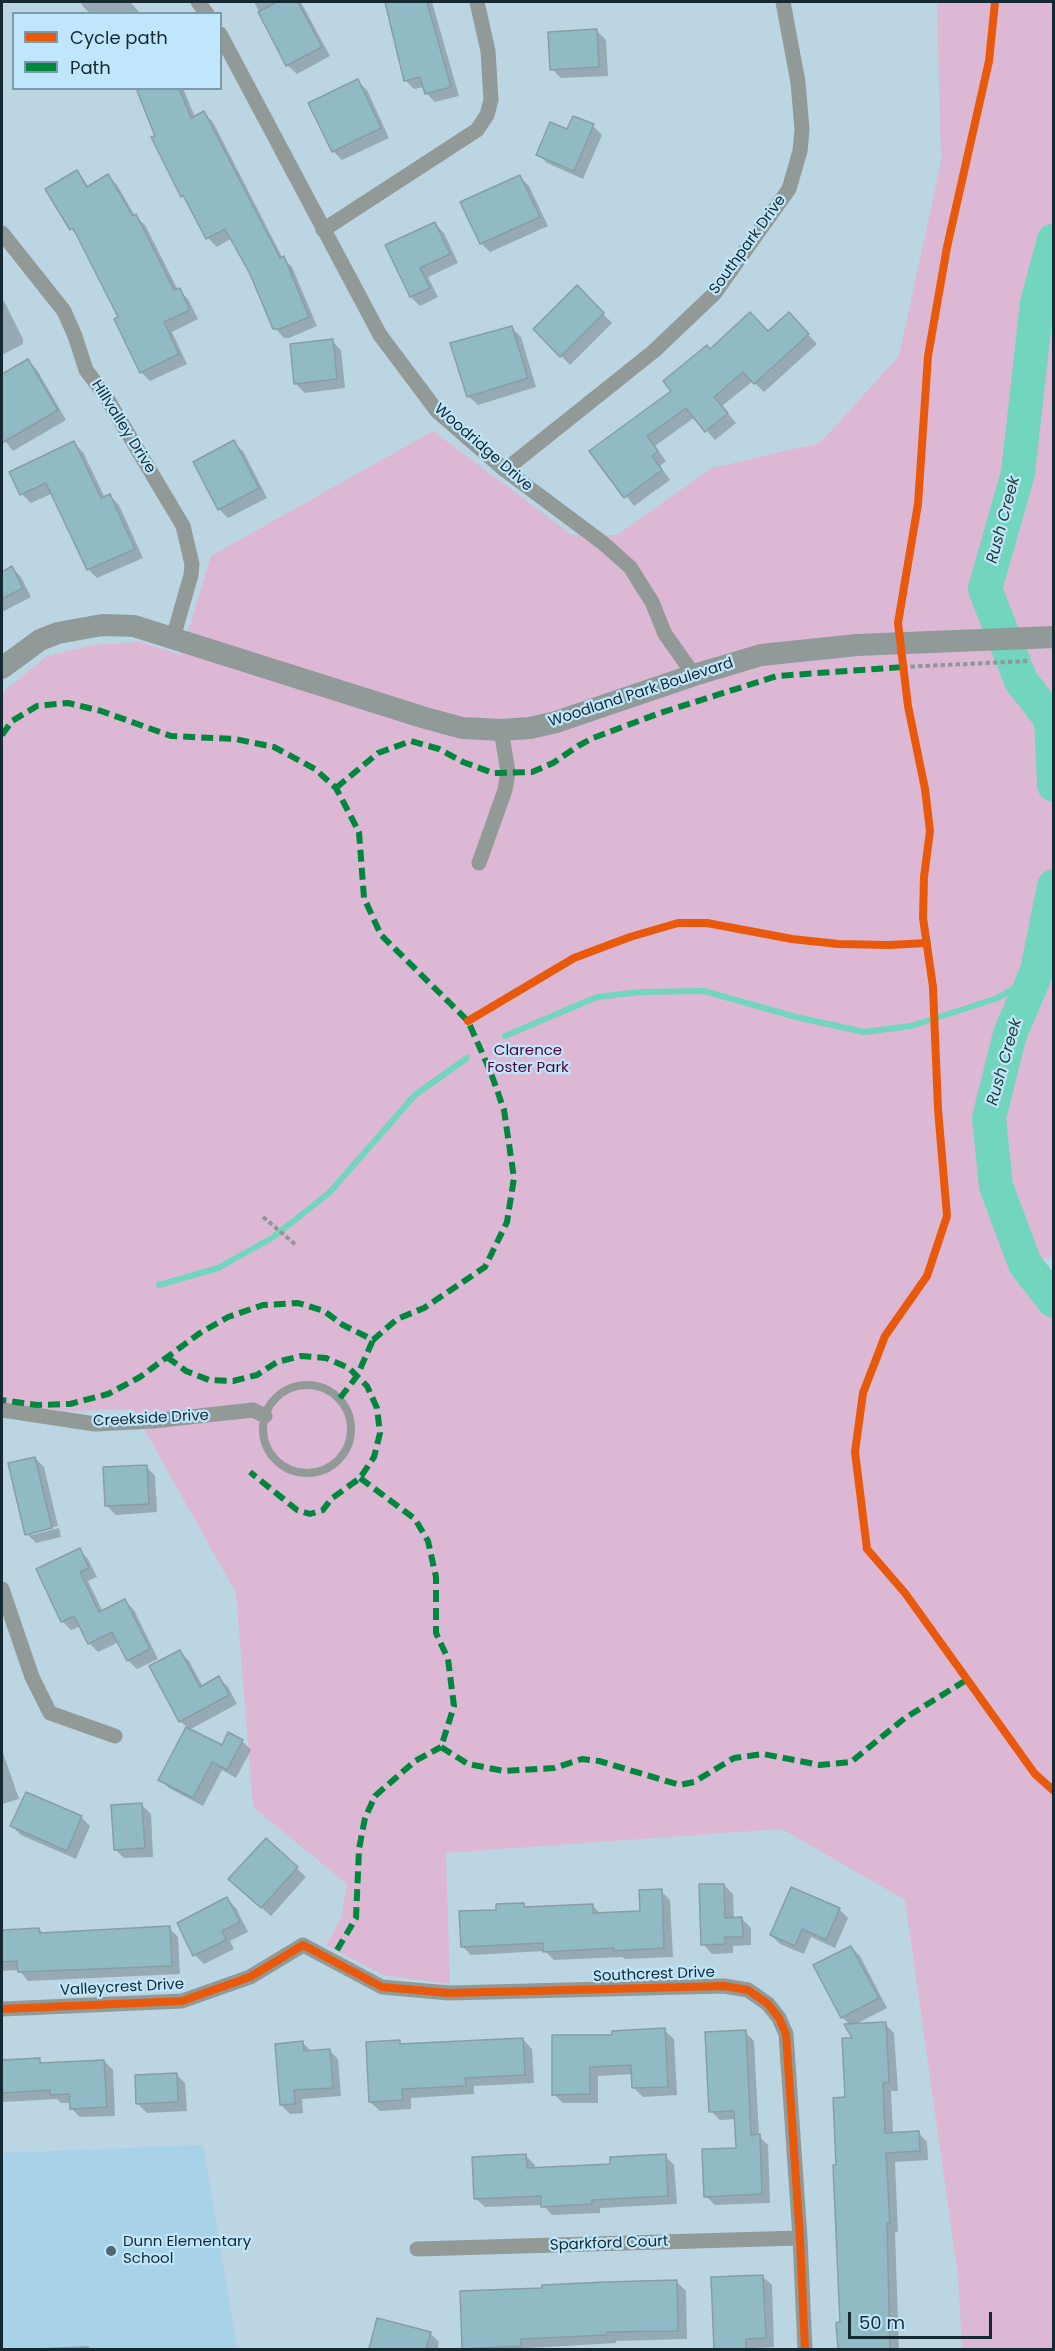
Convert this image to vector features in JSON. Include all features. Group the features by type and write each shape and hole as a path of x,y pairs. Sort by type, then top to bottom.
{"street":[{"path":"323,230 477,130 488,115 491,100 488,51 477,2"},
{"name":"Southpark Drive","path":"505,470 654,351 715,293 789,189 800,151 802,130 798,82 783,2"},
{"name":"Woodridge Drive","path":"222,36 380,334 437,411 505,470 603,543 630,567 652,602 665,633 694,675"},
{"name":"Hillvalley Drive","path":"2,233 64,311 86,370 105,395 183,526 192,564 173,638"},
{"name":"Woodland Park Boulevard","path":"2,668 40,640 58,633 91,627 134,626 422,717 462,728 501,730 530,728 556,722 694,675 761,655 857,645 1053,637"},
{"path":"479,864 505,790 508,772 501,730"},
{"name":"Creekside Drive","path":"2,1410 94,1424 153,1422 253,1410 265,1416"},
{"path":"2,1589 32,1677 50,1713 115,1736"},
{"name":"Valleycrest Drive","path":"2,2009 182,2001 250,1977 303,1945"},
{"name":"Southcrest Drive","path":"303,1945 382,1987 449,1994 724,1986 748,1990 768,2004 779,2018 786,2034 805,2349"},
{"name":"Sparkford Court","path":"417,2249 800,2238"}],"lane":[{"path":"299,1385 322,1387 331,1391 346,1407 350,1417 351,1438 344,1454 331,1466 321,1471 297,1472 286,1468 269,1451 263,1428 265,1416 274,1400 288,1389 299,1385"}],"path":[{"path":"903,667 1033,660"},
{"path":"263,1217 296,1245"}],"shaded area":[{"name":"Dunn Elementary School","path":"203,2145 237,2349 2,2349 2,2153"}],"green space":[{"name":"Clarence Foster Park","path":"937,2 1053,2 1054,1256 1026,1264 1054,1301 1053,2349 962,2349 958,2276 905,1900 782,1829 446,1853 450,1984 383,1975 326,1945 341,1918 347,1884 253,1807 236,1593 133,1409 68,1411 2,1404 2,693 47,656 94,645 140,642 181,655 211,556 433,431 572,535 617,535 712,468 820,443 899,356 941,161"}],"building":[{"path":"277,2 298,2 322,47 286,66 258,12"},
{"path":"385,2 427,2 451,87 425,94 420,77 404,81"},
{"path":"597,29 599,67 550,70 548,32"},
{"path":"358,79 381,128 332,152 308,103"},
{"path":"137,90 180,90 191,118 204,111 280,258 284,256 309,317 280,329 273,329 250,274 225,229 206,239 183,195 181,197 151,137 155,136"},
{"path":"573,116 594,124 574,171 536,155 550,122 567,129"},
{"path":"77,170 87,187 108,174 133,216 136,214 174,290 180,288 190,310 164,322 179,354 140,373 114,319 118,317 73,228 70,230 45,189"},
{"path":"520,175 540,217 480,244 460,202"},
{"path":"435,222 450,254 420,268 430,288 410,297 385,245"},
{"path":"577,285 604,313 560,357 533,329"},
{"path":"750,312 768,331 789,312 809,334 754,384 743,372 714,397 728,413 705,432 686,408 647,436 658,451 652,456 662,470 624,498 589,451 671,391 663,381 707,345 710,349"},
{"path":"512,326 528,378 467,397 450,343"},
{"path":"333,339 337,379 294,384 290,344"},
{"path":"28,359 58,410 2,443 2,374"},
{"path":"234,440 259,488 218,510 193,462"},
{"path":"74,441 101,498 110,494 135,549 87,570 46,483 20,495 9,472"},
{"path":"12,566 23,588 2,599 2,572"},
{"path":"35,1457 52,1528 25,1535 8,1463"},
{"path":"147,1465 149,1504 105,1506 103,1467"},
{"path":"80,1548 89,1568 80,1572 99,1612 125,1599 150,1649 127,1661 112,1632 88,1644 74,1616 61,1622 36,1569"},
{"path":"180,1650 200,1687 219,1676 229,1695 179,1722 149,1666"},
{"path":"186,1727 222,1745 228,1732 243,1740 227,1770 212,1762 193,1798 158,1780"},
{"path":"26,1792 82,1816 67,1851 10,1826"},
{"path":"142,1803 145,1848 114,1850 111,1805"},
{"path":"266,1838 298,1867 261,1908 228,1879"},
{"path":"699,1884 724,1884 725,1918 742,1917 743,1937 725,1937 725,1944 701,1945"},
{"path":"791,1887 840,1908 826,1940 802,1929 795,1946 770,1935"},
{"path":"662,1889 664,1948 543,1952 543,1943 461,1947 459,1911 496,1910 496,1904 524,1903 524,1907 593,1904 593,1913 640,1911 639,1890"},
{"path":"227,1897 240,1922 222,1931 226,1940 193,1956 177,1923"},
{"path":"170,1926 172,1966 18,1972 17,1961 2,1962 2,1930 39,1928 40,1933"},
{"path":"851,1946 879,1998 841,2018 813,1965"},
{"path":"886,2022 889,2082 883,2083 885,2133 919,2131 920,2151 886,2153 890,2223 887,2223 890,2349 838,2349 836,2323 840,2322 833,2165 836,2165 833,2098 845,2097 842,2038 852,2038 844,2024"},
{"path":"665,2028 668,2087 632,2088 631,2065 590,2067 590,2094 552,2095 552,2035 612,2035 612,2031"},
{"path":"746,2030 751,2135 760,2134 762,2194 704,2197 702,2149 736,2148 734,2111 709,2112 705,2032"},
{"path":"523,2038 525,2075 465,2078 466,2086 402,2089 403,2100 369,2102 366,2042 400,2040 400,2044"},
{"path":"303,2041 304,2051 330,2049 333,2088 294,2090 295,2104 280,2105 275,2044"},
{"path":"40,2058 40,2063 104,2060 107,2107 70,2109 69,2094 50,2095 50,2090 2,2093 2,2060"},
{"path":"177,2073 178,2102 136,2104 135,2075"},
{"path":"526,2154 527,2168 610,2164 610,2157 666,2154 668,2196 592,2200 592,2204 541,2207 541,2196 474,2199 472,2157"},
{"path":"763,2275 766,2338 746,2339 746,2349 714,2349 711,2277"},
{"path":"677,2280 678,2331 607,2332 607,2335 521,2339 521,2346 462,2349 460,2291 542,2288 542,2285"},
{"path":"377,2318 431,2332 426,2349 369,2349"}],"waterway":[{"name":"Rush Creek","path":"1054,240 1037,303 1018,473 985,589 1021,681 1051,719 1054,785"},
{"name":"Rush Creek","path":"1054,886 1037,971 1010,1034 989,1118 996,1186 1025,1264 1054,1301"},
{"path":"505,1036 597,997 641,992 704,991 796,1017 864,1032 911,1026 995,999 1035,978"},
{"path":"159,1285 218,1268 272,1238 329,1193 415,1095 467,1058"}],"marked path":[{"path":"336,788 378,753 411,741 439,749 463,762 493,773 532,772 553,763 593,738 660,713 777,676 903,667"},
{"path":"2,735 12,721 37,706 68,703 101,711 171,736 235,739 274,747 315,769 336,788 359,832 364,898 381,935 468,1021 491,1073 504,1110 514,1178 507,1222 485,1267 424,1308 397,1319 373,1340 343,1325 324,1311 298,1303 263,1305 228,1317 200,1333 140,1377 108,1394 70,1404 37,1405 2,1400"},
{"path":"340,1398 357,1376 373,1340"},
{"path":"167,1357 186,1371 209,1380 233,1381 257,1375 277,1362 301,1356 326,1358 349,1368 367,1386 377,1408 380,1433 374,1457 360,1478 331,1499 323,1510 310,1514 297,1510 250,1472"},
{"path":"360,1478 415,1519 428,1541 436,1577 436,1633 448,1659 454,1706 441,1747 468,1764 504,1771 554,1768 582,1759 599,1761 680,1785 694,1782 734,1758 763,1754 820,1765 851,1762 905,1718 968,1679"},
{"path":"337,1950 356,1918 359,1849 365,1818 375,1796 415,1761 441,1747"}],"cycle path":[{"path":"995,2 989,61 947,247 928,356 918,504 898,623 908,706 925,789 930,831 924,877 923,918 933,987 938,1109 947,1216 927,1276 885,1336 863,1393 855,1452 867,1549 905,1593 1035,1774 1054,1791"},
{"path":"468,1021 574,958 630,937 678,923 707,923 792,939 838,944 927,943"},
{"path":"2,2009 182,2001 250,1977 303,1945 382,1987 449,1993 724,1986 748,1990 768,2004 779,2018 786,2034 805,2350"}],"place":[{"name":"Dunn Elementary School","path":"111,2251"}]}
